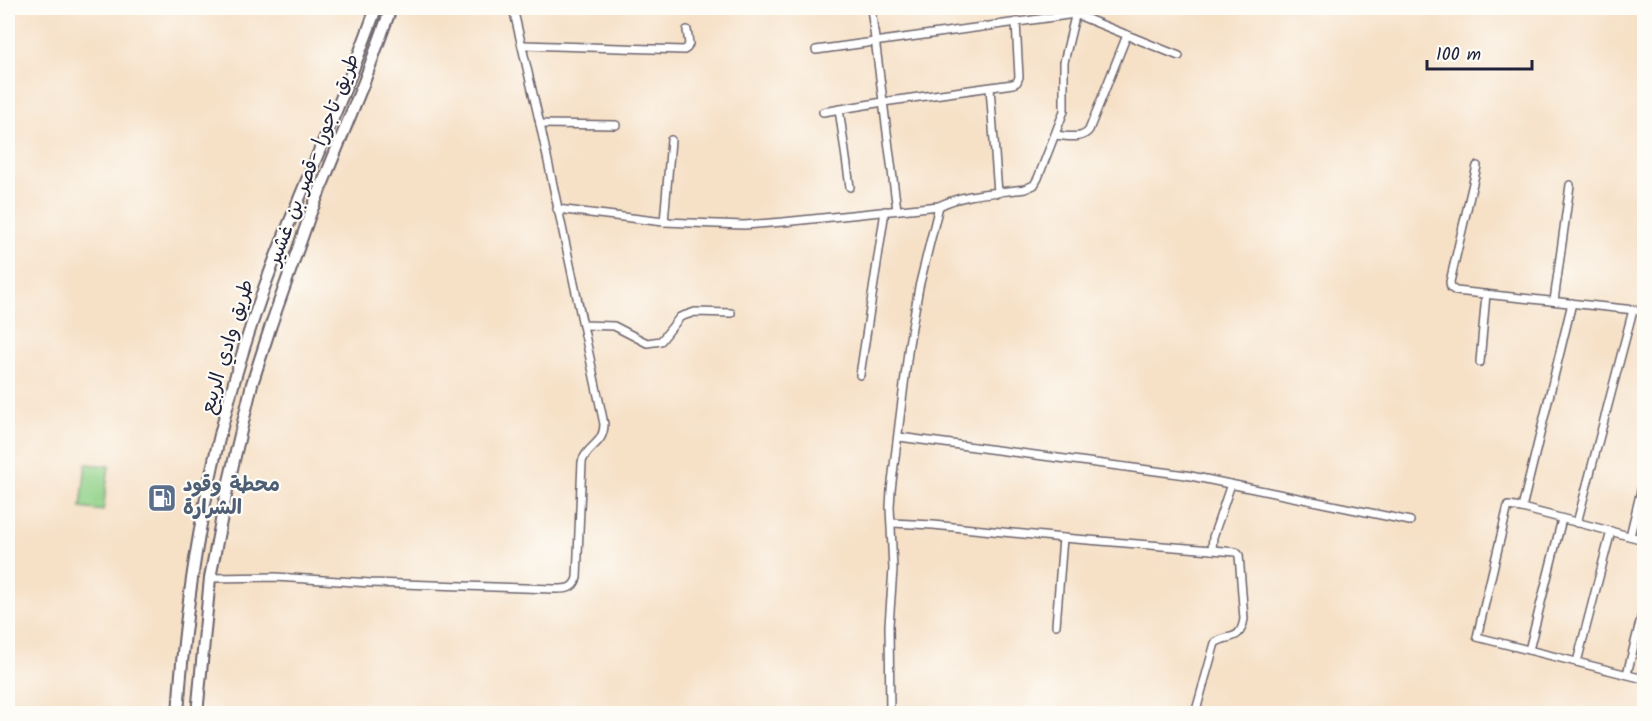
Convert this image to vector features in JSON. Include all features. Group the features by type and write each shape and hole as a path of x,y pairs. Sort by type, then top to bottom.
{"highway":[{"name":"طريق وادي الربيع","path":"178,714 184,640 195,557 231,393 264,288 297,203 337,111 376,8"},
{"name":"طريق تاجورا -قصر بن غشير","path":"196,714 210,578 232,468 261,355 311,212 364,82 391,8"}],"street":[{"path":"210,578 275,577 371,583 569,589 575,584 582,462 586,454 600,440 604,433 604,424 523,45 513,8"},
{"path":"870,8 897,210"},
{"path":"816,50 1016,22 1076,11 1179,56"},
{"path":"557,209 664,222 744,225 939,206 953,199 1025,189 1034,185 1038,178 1064,111 1064,62 1076,11"},
{"path":"823,112 990,88 1017,82 1019,77 1016,22"},
{"path":"523,45 684,50 689,44 687,30"},
{"path":"1055,135 1081,136 1089,130 1127,35"},
{"path":"990,88 998,193"},
{"path":"839,109 850,187"},
{"path":"540,124 616,125"},
{"path":"664,222 671,140"},
{"path":"1477,166 1450,282 1451,288 1456,291 1644,311"},
{"path":"1554,301 1570,184"},
{"path":"890,714 889,624 893,569 891,490 909,344 919,287 939,206"},
{"path":"860,375 885,211"},
{"path":"1480,363 1486,294"},
{"path":"1522,508 1572,303"},
{"path":"1577,523 1633,310"},
{"path":"583,326 614,326 647,343 661,341 680,317 695,312 730,313"},
{"path":"899,437 1186,475 1410,521"},
{"path":"1630,536 1644,478"},
{"path":"1212,550 1213,537 1231,484"},
{"path":"1644,540 1508,506 1477,637 1644,679"},
{"path":"1529,650 1562,519"},
{"path":"892,523 1236,552 1239,555 1244,619 1242,628 1237,635 1215,643 1195,714"},
{"path":"1577,662 1611,531"},
{"path":"1056,625 1063,538"},
{"path":"1627,674 1644,606"}],"green space":[{"path":"86,464 109,466 103,511 81,508"}],"place":[{"name":"محطة وقود الشرارة","path":"162,498"}]}
